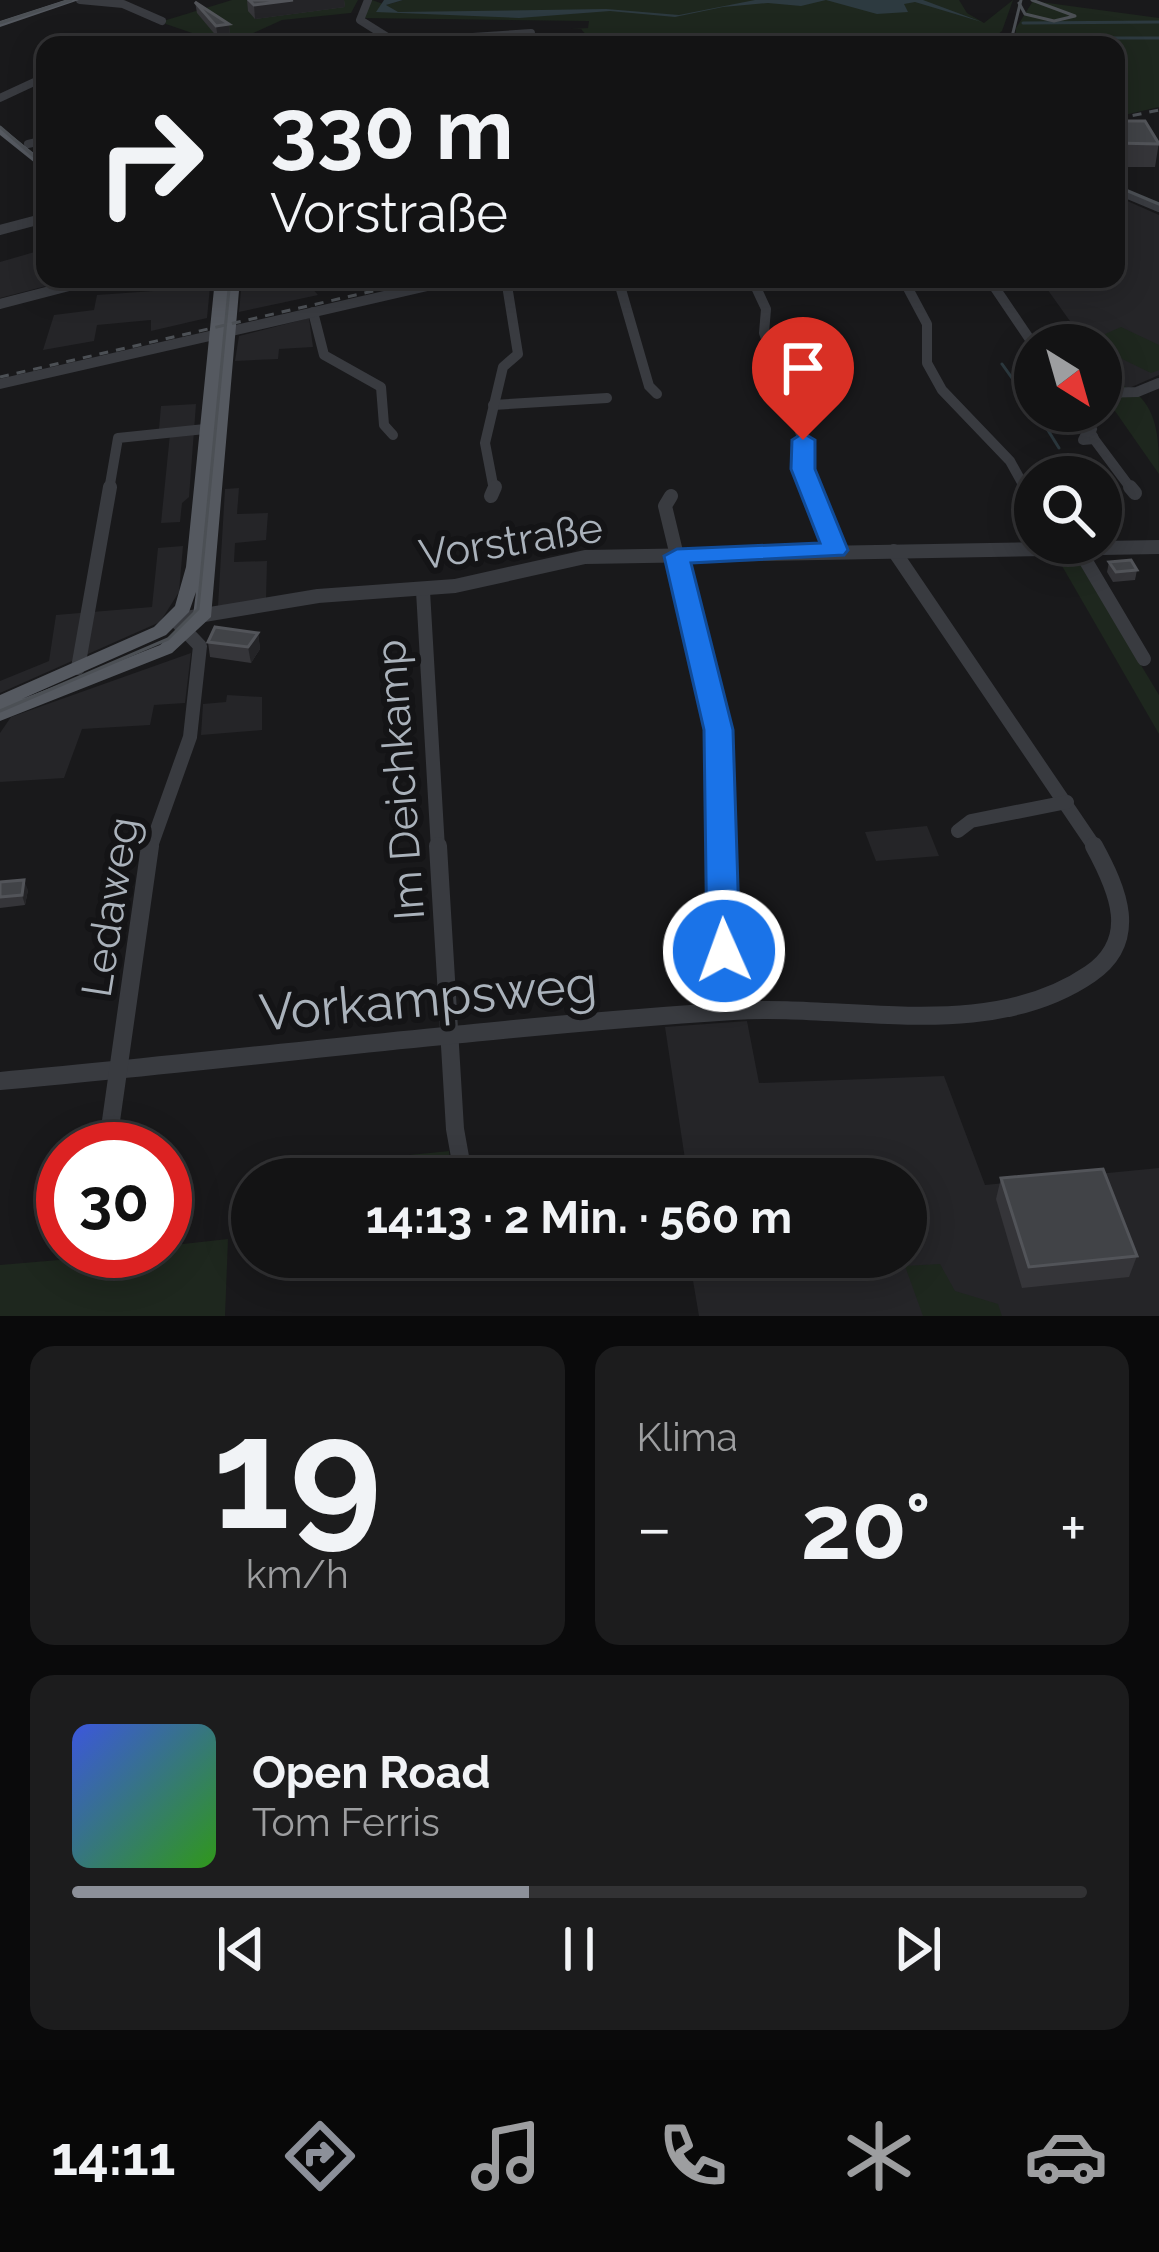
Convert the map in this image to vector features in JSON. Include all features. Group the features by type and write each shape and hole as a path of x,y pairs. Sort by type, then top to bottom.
{"main road":[{"path":"0,22 64,0"},
{"path":"0,22 77,0"},
{"path":"0,120 36,151"},
{"path":"0,129 36,160"},
{"path":"0,715 112,673 202,617 221,288"},
{"path":"182,627 194,567 206,429 232,288"},
{"path":"0,702 182,627"}],"street":[{"path":"77,0 123,4 162,21"},
{"path":"368,0 360,20 386,36"},
{"path":"495,36 531,33"},
{"path":"0,98 36,81"},
{"path":"28,144 36,142"},
{"path":"1125,194 1159,208"},
{"path":"0,230 36,220"},
{"path":"0,304 61,288"},
{"path":"0,384 418,288"},
{"path":"491,496 495,486 485,443 503,367 518,354 507,288"},
{"path":"621,288 649,386 657,394"},
{"path":"756,288 766,309 764,333 803,440 803,469 835,550"},
{"path":"908,288 927,324 927,363 942,390 1014,467"},
{"path":"995,288 1019,324"},
{"path":"313,312 324,355 381,387 384,425 393,436"},
{"path":"1122,390 1159,382"},
{"path":"494,405 607,398"},
{"path":"78,668 118,437 206,429"},
{"path":"1091,432 1135,493"},
{"path":"671,496 664,506 719,730 730,1011"},
{"name":"Vorstraße","path":"202,617 317,596 423,591 585,557 1014,546"},
{"name":"Vorstraße","path":"1122,547 1159,547"},
{"name":"Vorkampsweg","path":"0,1081 730,1011 973,1012 1034,999 1084,978 1115,950 1124,918 1113,876 1067,802 919,595 894,551"},
{"path":"1088,564 1144,658"},
{"name":"Im Deichkamp","path":"423,591 460,1158"},
{"name":"Ledaweg","path":"112,1122 153,832 190,737 200,646 182,627"},
{"path":"958,831 971,821 1067,802"}],"shaded area":[{"path":"232,0 358,0 351,13 282,20 247,36 201,36 160,22"},
{"path":"372,0 386,5 403,0 959,0 967,13 984,23 1013,0 1002,31 996,36 587,36 581,29 571,29 588,28 589,21 362,18"},
{"path":"384,0 403,0 386,5 398,12 606,9 679,15 755,0 826,0 801,6 723,7 675,17 610,11 519,18 376,12"},
{"path":"826,0 923,0 982,22 915,2 904,4 908,12 877,14"},
{"path":"1033,1 1159,18 1159,107 1125,115 1125,36 1016,36"},
{"path":"1125,200 1159,215 1159,375 1122,388 1122,324 1072,324 1046,288 1125,288"},
{"path":"36,252 38,288 0,298 0,262"},
{"path":"210,288 207,318 151,331 151,320 97,325 94,341 43,350 54,315 94,310 97,295"},
{"path":"241,288 312,288 318,295 239,312"},
{"path":"309,318 313,347 279,349 278,359 235,361 239,336"},
{"path":"1122,327 1159,345 1159,370 1151,373 1122,359"},
{"path":"1122,384 1150,410 1158,441 1159,474 1122,421"},
{"path":"196,404 189,497 182,503 180,522 161,523 170,434 159,429 161,406"},
{"path":"239,488 237,514 268,513 266,540 235,543 234,562 267,561 266,600 218,606 225,489"},
{"path":"183,546 179,592 160,622 0,693 0,681 49,661 56,615 152,607 158,548"},
{"path":"1061,564 1080,564 1159,695 1159,734"},
{"path":"191,653 185,703 154,705 150,725 82,729 64,778 0,782 0,733 11,717"},
{"path":"227,695 262,697 262,730 201,735 203,704 226,702"},
{"path":"927,826 939,856 876,861 865,832"},
{"path":"747,1021 759,1083 944,1076 985,1185 1159,1168 1159,1316 699,1316 693,1278 927,1278 927,1158 685,1158 665,1027"},
{"path":"449,1151 450,1158 380,1158"},
{"path":"228,1239 225,1316 0,1316 0,1265 36,1262 36,1278 192,1278 192,1243"},
{"path":"940,1264 955,1291 998,1304 1002,1316 923,1316 909,1278 927,1278 927,1265"}],"building":[{"path":"249,0 293,0 254,5"},
{"path":"195,2 229,24 216,26"},
{"path":"1125,121 1145,121 1159,144 1125,143"},
{"path":"1131,560 1137,570 1116,572 1110,564"},
{"path":"215,627 258,633 248,647 208,642"},
{"path":"24,880 22,895 0,897 0,882"},
{"path":"1103,1169 1137,1256 1029,1267 1001,1178"}],"waterway":[{"path":"1023,23 1159,22"},
{"path":"1125,38 1159,38"},
{"path":"1002,364 1014,381"},
{"path":"1049,432 1059,448"}],"tram line":[{"path":"0,23 71,0"},
{"path":"1020,5 1021,0"},
{"path":"1020,5 1025,14 1054,21 1075,16 1032,0"},
{"path":"1012,36 1020,5"},
{"path":"0,127 36,158"},
{"path":"1125,190 1159,204"},
{"path":"0,711 168,639 198,609 229,288"}],"railway":[{"path":"1125,117 1159,110"},
{"path":"0,377 386,288"}],"route":[{"path":"724,951 719,730 677,556 835,550 803,469 803,440"}]}
